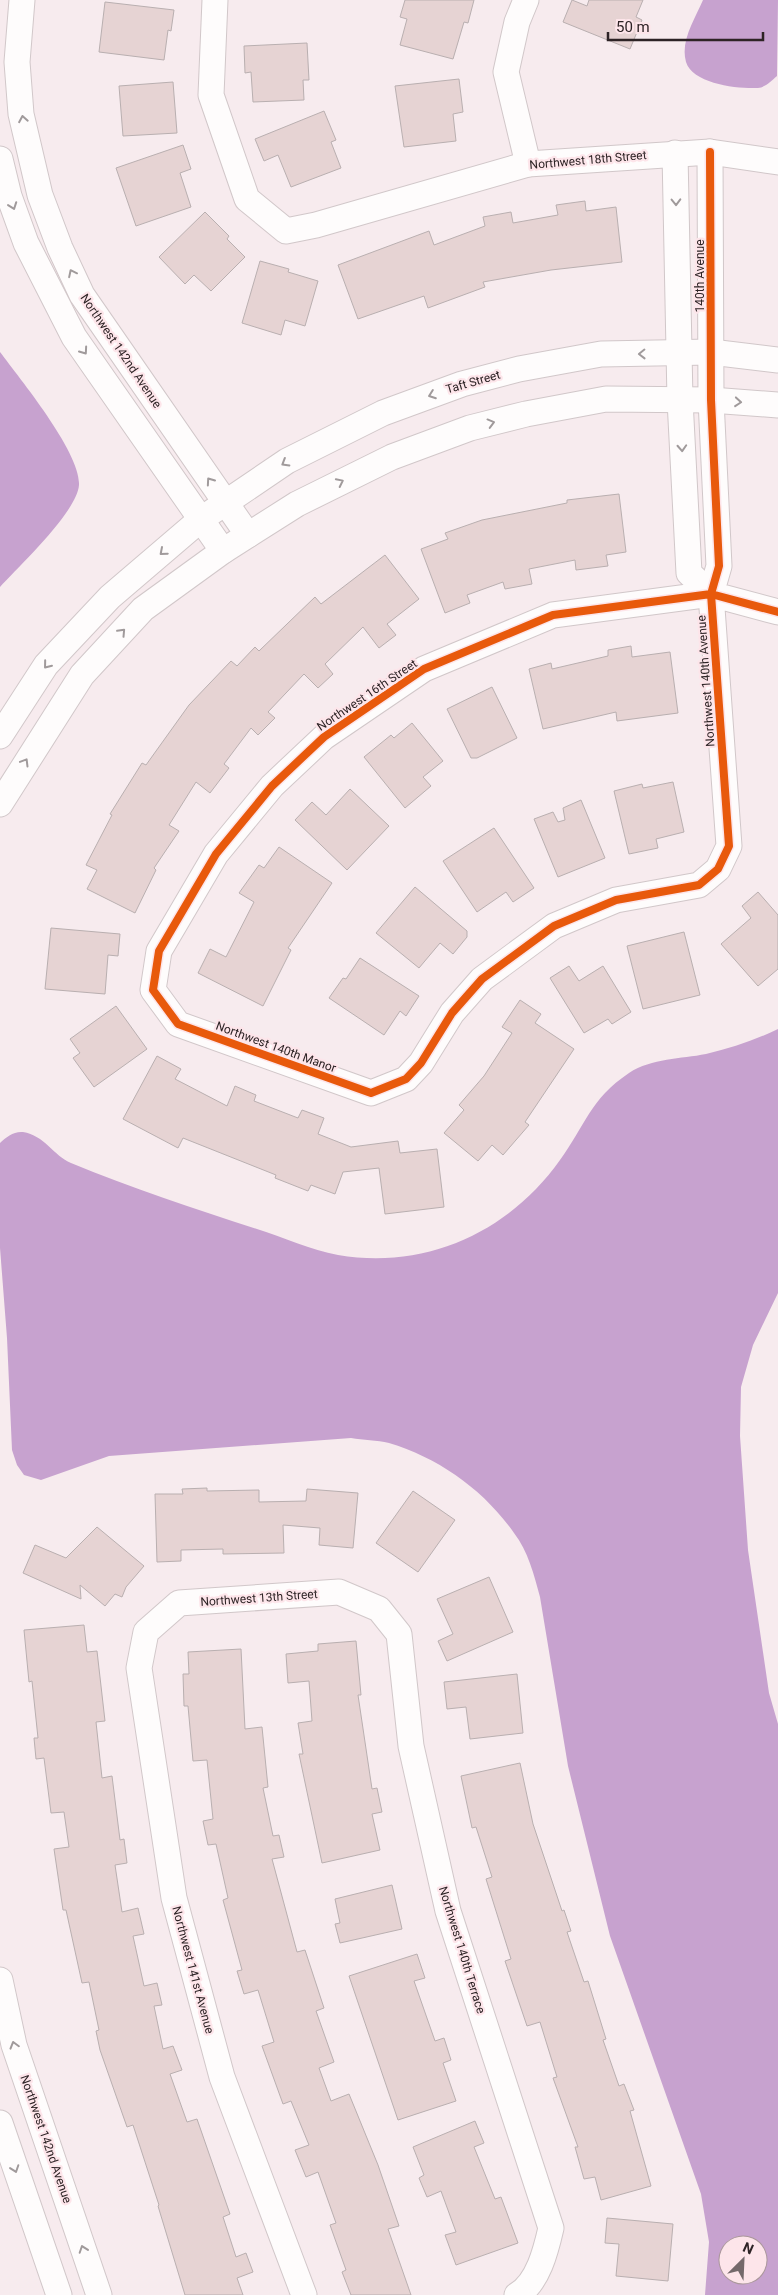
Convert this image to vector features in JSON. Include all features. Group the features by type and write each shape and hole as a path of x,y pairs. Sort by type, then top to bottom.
{"street":[{"name":"Northwest 142nd Avenue","path":"22,0 17,62 22,114 30,158 40,195 60,248 82,295 248,535"},
{"name":"Northwest 18th Street","path":"215,0 211,95 247,199 286,230 316,225 528,164 710,152 778,162"},
{"path":"526,0 517,22 506,72 528,164"},
{"name":"140th Avenue","path":"710,152 711,400"},
{"name":"140th Avenue","path":"675,153 680,400"},
{"path":"0,159 9,196 26,243 74,337 223,551"},
{"name":"Taft Street","path":"200,520 287,461 383,413 462,384 519,369 601,354 711,352 778,360"},
{"path":"1,801 82,674 143,609 223,551 297,504 392,456 470,428 526,414 606,399 711,400 778,405"},
{"path":"680,400 689,573 711,594"},
{"name":"Northwest 140th Avenue","path":"406,1079 421,1062 452,1013 482,978 554,926 616,900 699,885 718,870 728,846 711,594 719,566 711,400"},
{"path":"0,736 46,666 110,597 200,520"},
{"name":"Northwest 16th Street","path":"153,990 159,951 216,854 272,786 324,737 424,669 553,615 711,594 778,612"},
{"name":"Northwest 140th Manor","path":"153,990 178,1024 371,1094 406,1079"},
{"name":"Northwest 13th Street","path":"146,1632 179,1603 339,1592 379,1609"},
{"name":"Northwest 140th Terrace","path":"379,1609 399,1634 411,1746 448,1911 551,2228 544,2260 523,2291 517,2295"},
{"name":"Northwest 141st Avenue","path":"146,1632 139,1668 174,1898 222,2077 304,2295"},
{"name":"Northwest 142nd Avenue","path":"0,1980 14,2045 99,2295"},
{"path":"0,2123 59,2295"}],"shaded area":[{"path":"703,0 778,0 777,76 768,84 758,88 749,88 717,84 697,75 690,69 686,62 685,46 689,30"},
{"path":"0,352 60,436 77,471 79,485 76,496 58,524 0,587"},
{"path":"778,1029 778,1293 753,1345 741,1387 740,1436 748,1550 769,1693 778,1724 778,2295 705,2295 709,2242 701,2194 610,1936 568,1766 540,1597 530,1564 519,1540 489,1503 459,1478 425,1457 407,1449 380,1441 351,1438 109,1456 41,1480 24,1475 17,1465 12,1450 7,1338 0,1248 0,1143 13,1133 23,1132 37,1137 59,1156 71,1163 164,1198 307,1247 338,1255 371,1258 403,1257 433,1251 463,1240 491,1226 516,1207 539,1185 560,1160 589,1114 605,1093 629,1073 647,1064 706,1054 743,1043"}],"building":[{"path":"405,0 474,0 468,23 464,22 453,59 400,45 407,19 400,17"},
{"path":"572,0 587,6 589,0 643,0 636,17 642,20 630,49 563,22"},
{"path":"105,2 174,10 171,31 168,30 164,60 99,52"},
{"path":"307,43 309,80 303,80 304,100 253,102 251,72 245,73 244,46"},
{"path":"459,79 463,112 453,114 456,141 404,147 395,86"},
{"path":"173,82 177,133 123,136 119,86"},
{"path":"324,111 336,140 331,142 341,168 291,187 278,155 264,161 255,139"},
{"path":"183,145 191,169 180,173 191,207 136,226 116,168"},
{"path":"585,201 586,211 616,207 622,262 551,270 483,282 485,287 428,308 424,296 358,319 338,265 429,231 434,245 485,226 483,217 511,212 513,223 558,215 556,205"},
{"path":"205,212 229,236 227,239 245,257 211,291 194,275 185,284 159,257"},
{"path":"260,261 289,269 288,272 318,281 305,326 285,320 281,335 242,323"},
{"path":"619,494 626,552 606,555 608,566 576,570 575,560 529,569 532,584 505,589 503,582 467,595 470,603 445,613 421,549 448,539 445,533 482,520 567,503 567,500"},
{"path":"385,555 419,599 387,624 396,635 379,648 363,627 325,664 333,674 318,688 304,674 268,712 275,718 258,735 251,728 224,764 229,768 210,793 196,782 169,825 179,831 154,868 156,870 135,913 87,889 97,870 86,865 112,815 110,814 142,763 146,765 189,705 231,661 237,666 255,647 259,651 315,597 321,604"},
{"path":"631,646 632,657 670,652 678,713 617,721 616,712 543,729 529,669 551,663 552,669 608,656 608,650"},
{"path":"492,687 517,738 477,758 471,758 447,709"},
{"path":"412,723 443,761 423,777 431,786 405,808 364,757 391,735 394,738"},
{"path":"673,782 684,832 656,839 658,848 629,854 614,791 642,784 643,788"},
{"path":"350,789 389,826 347,870 295,820 312,802 326,815"},
{"path":"581,800 605,858 558,877 534,819 553,812 558,822 565,820 563,808"},
{"path":"494,828 534,888 513,902 506,892 477,912 443,861"},
{"path":"279,847 332,883 288,948 291,950 263,1006 198,973 210,949 226,957 254,902 239,893 259,865 264,868"},
{"path":"415,887 467,931 467,937 453,954 440,943 419,968 376,933"},
{"path":"758,892 778,915 778,969 758,986 721,944 751,918 742,906"},
{"path":"51,928 120,934 118,956 108,955 105,994 45,989"},
{"path":"684,932 700,995 643,1009 627,946"},
{"path":"360,958 419,996 406,1016 400,1011 384,1035 329,998 343,978 346,979"},
{"path":"569,966 579,981 603,966 631,1012 612,1024 608,1019 584,1033 550,978"},
{"path":"520,1000 541,1014 535,1023 574,1049 525,1122 529,1125 503,1155 492,1145 478,1161 444,1133 464,1110 459,1105 484,1076 512,1033 502,1027"},
{"path":"116,1006 147,1049 94,1087 73,1058 80,1053 70,1039"},
{"path":"157,1056 181,1069 175,1079 227,1106 235,1086 256,1095 254,1101 298,1118 302,1110 324,1118 318,1134 351,1147 398,1141 400,1153 437,1149 444,1207 385,1214 379,1168 343,1172 335,1194 311,1185 308,1191 275,1178 276,1175 183,1138 178,1148 123,1119"},
{"path":"207,1488 207,1491 259,1490 259,1502 306,1501 307,1489 358,1493 353,1548 319,1545 320,1528 283,1525 284,1553 223,1554 223,1549 181,1550 181,1561 157,1562 155,1494 183,1494 182,1489"},
{"path":"413,1491 455,1520 418,1572 376,1543"},
{"path":"97,1527 144,1566 126,1587 122,1597 115,1594 105,1606 80,1585 81,1599 23,1573 35,1545 66,1558"},
{"path":"489,1577 513,1632 447,1661 438,1641 453,1634 437,1599"},
{"path":"84,1625 87,1652 97,1651 105,1721 96,1722 102,1778 112,1776 120,1840 124,1839 127,1863 115,1865 122,1912 138,1908 144,1934 133,1936 144,1986 157,1983 162,2005 154,2006 163,2049 173,2046 182,2070 170,2074 187,2122 197,2119 230,2214 223,2217 236,2257 246,2253 253,2272 237,2278 243,2295 185,2295 133,2125 127,2127 100,2050 96,2031 99,2030 89,1982 82,1983 66,1910 63,1910 54,1849 69,1847 64,1812 51,1813 44,1758 36,1759 34,1738 38,1738 32,1681 29,1682 24,1630"},
{"path":"356,1641 361,1695 358,1695 372,1789 377,1788 382,1812 372,1814 380,1850 322,1863 299,1754 303,1754 298,1723 312,1721 309,1681 288,1683 286,1654 318,1651 318,1644"},
{"path":"241,1649 245,1729 262,1727 268,1787 263,1788 273,1836 279,1835 284,1857 272,1859 297,1952 305,1950 324,2008 316,2011 334,2062 319,2068 331,2101 349,2094 378,2165 399,2226 388,2229 411,2295 351,2295 342,2272 346,2270 330,2225 336,2223 318,2172 306,2177 295,2150 309,2145 291,2101 283,2104 262,2046 274,2042 258,1990 244,1994 237,1971 242,1970 223,1900 228,1898 216,1844 208,1845 203,1821 213,1819 207,1760 193,1761 188,1706 184,1706 183,1674 189,1674 188,1652"},
{"path":"517,1674 523,1733 470,1739 466,1707 447,1709 444,1682"},
{"path":"520,1763 533,1824 562,1911 564,1910 571,1931 567,1932 584,1982 588,1981 606,2039 603,2040 619,2086 624,2084 634,2110 630,2111 651,2186 601,2200 595,2177 584,2179 575,2147 578,2147 553,2078 557,2077 540,2022 527,2026 505,1961 511,1959 486,1879 492,1877 476,1827 472,1828 461,1776"},
{"path":"392,1885 402,1929 340,1943 335,1924 340,1923 335,1899"},
{"path":"417,1954 425,1978 414,1981 435,2041 444,2038 451,2060 443,2063 456,2101 398,2120 349,1976"},
{"path":"475,2121 484,2143 474,2147 495,2199 501,2197 518,2243 456,2265 445,2235 456,2232 441,2191 427,2197 419,2178 424,2175 413,2147"},
{"path":"607,2218 673,2224 668,2281 616,2276 619,2244 605,2243"}],"cycle path":[{"path":"710,152 711,400 719,566 711,594 729,846 718,869 699,885 616,900 554,926 482,979 452,1013 421,1063 406,1079 371,1093 178,1024 153,990 159,951 216,854 272,786 324,737 424,669 553,615 711,594 778,612"}]}
